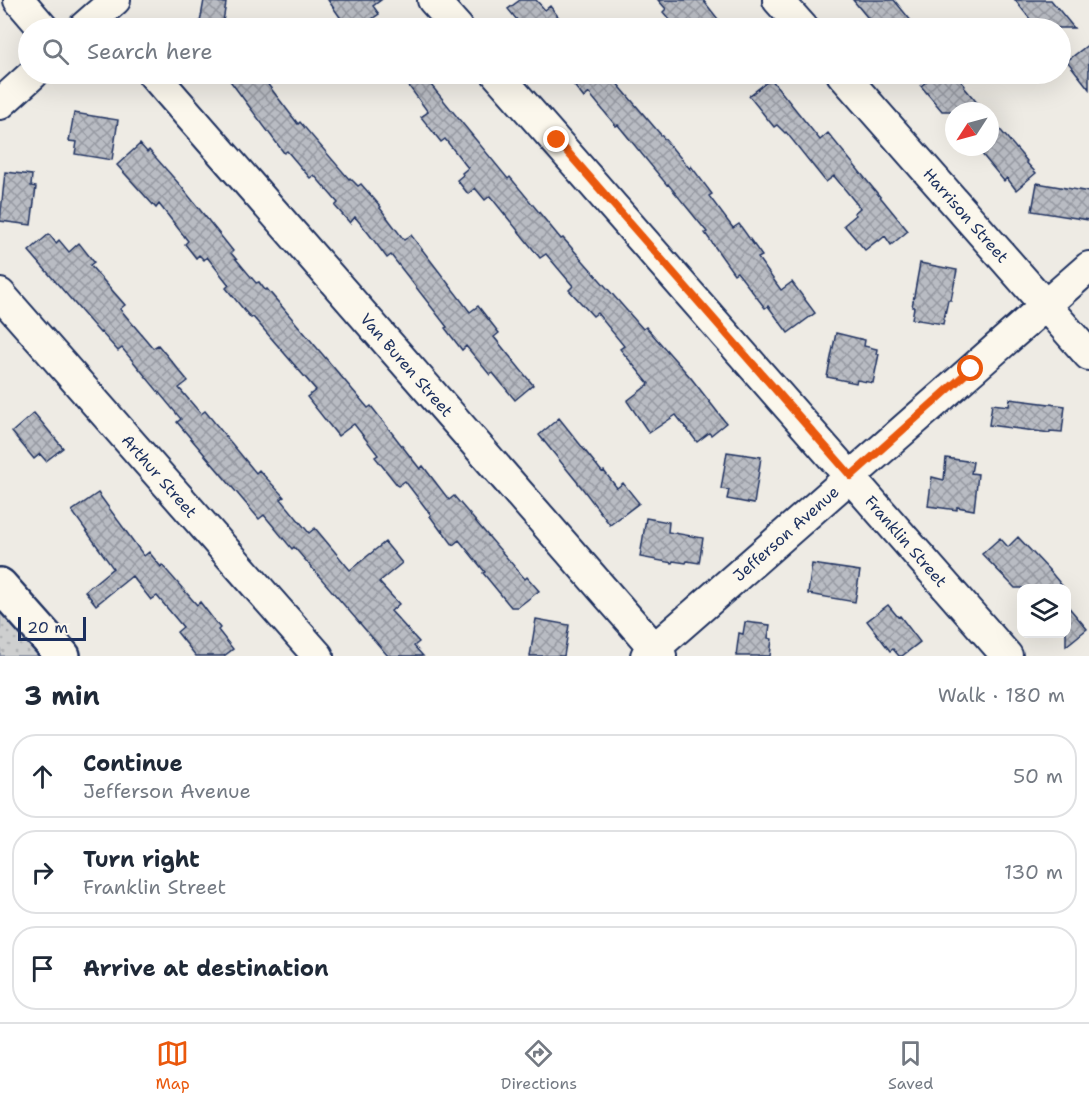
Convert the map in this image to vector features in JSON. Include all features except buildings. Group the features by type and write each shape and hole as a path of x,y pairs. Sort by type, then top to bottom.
{"main road":[{"path":"0,585 63,656"}],"street":[{"path":"19,0 34,18"},
{"path":"433,0 449,18"},
{"path":"778,0 794,18"},
{"path":"0,104 22,84"},
{"name":"Van Buren Street","path":"162,84 654,653"},
{"name":"Franklin Street","path":"507,84 1007,656"},
{"name":"Harrison Street","path":"851,84 1089,355"},
{"name":"Jefferson Avenue","path":"654,653 971,369 1089,267"},
{"name":"Arthur Street","path":"0,294 318,656"}],"shaded area":[{"path":"0,596 51,656 0,656"}],"route":[{"path":"557,140 851,476 971,369"}]}
